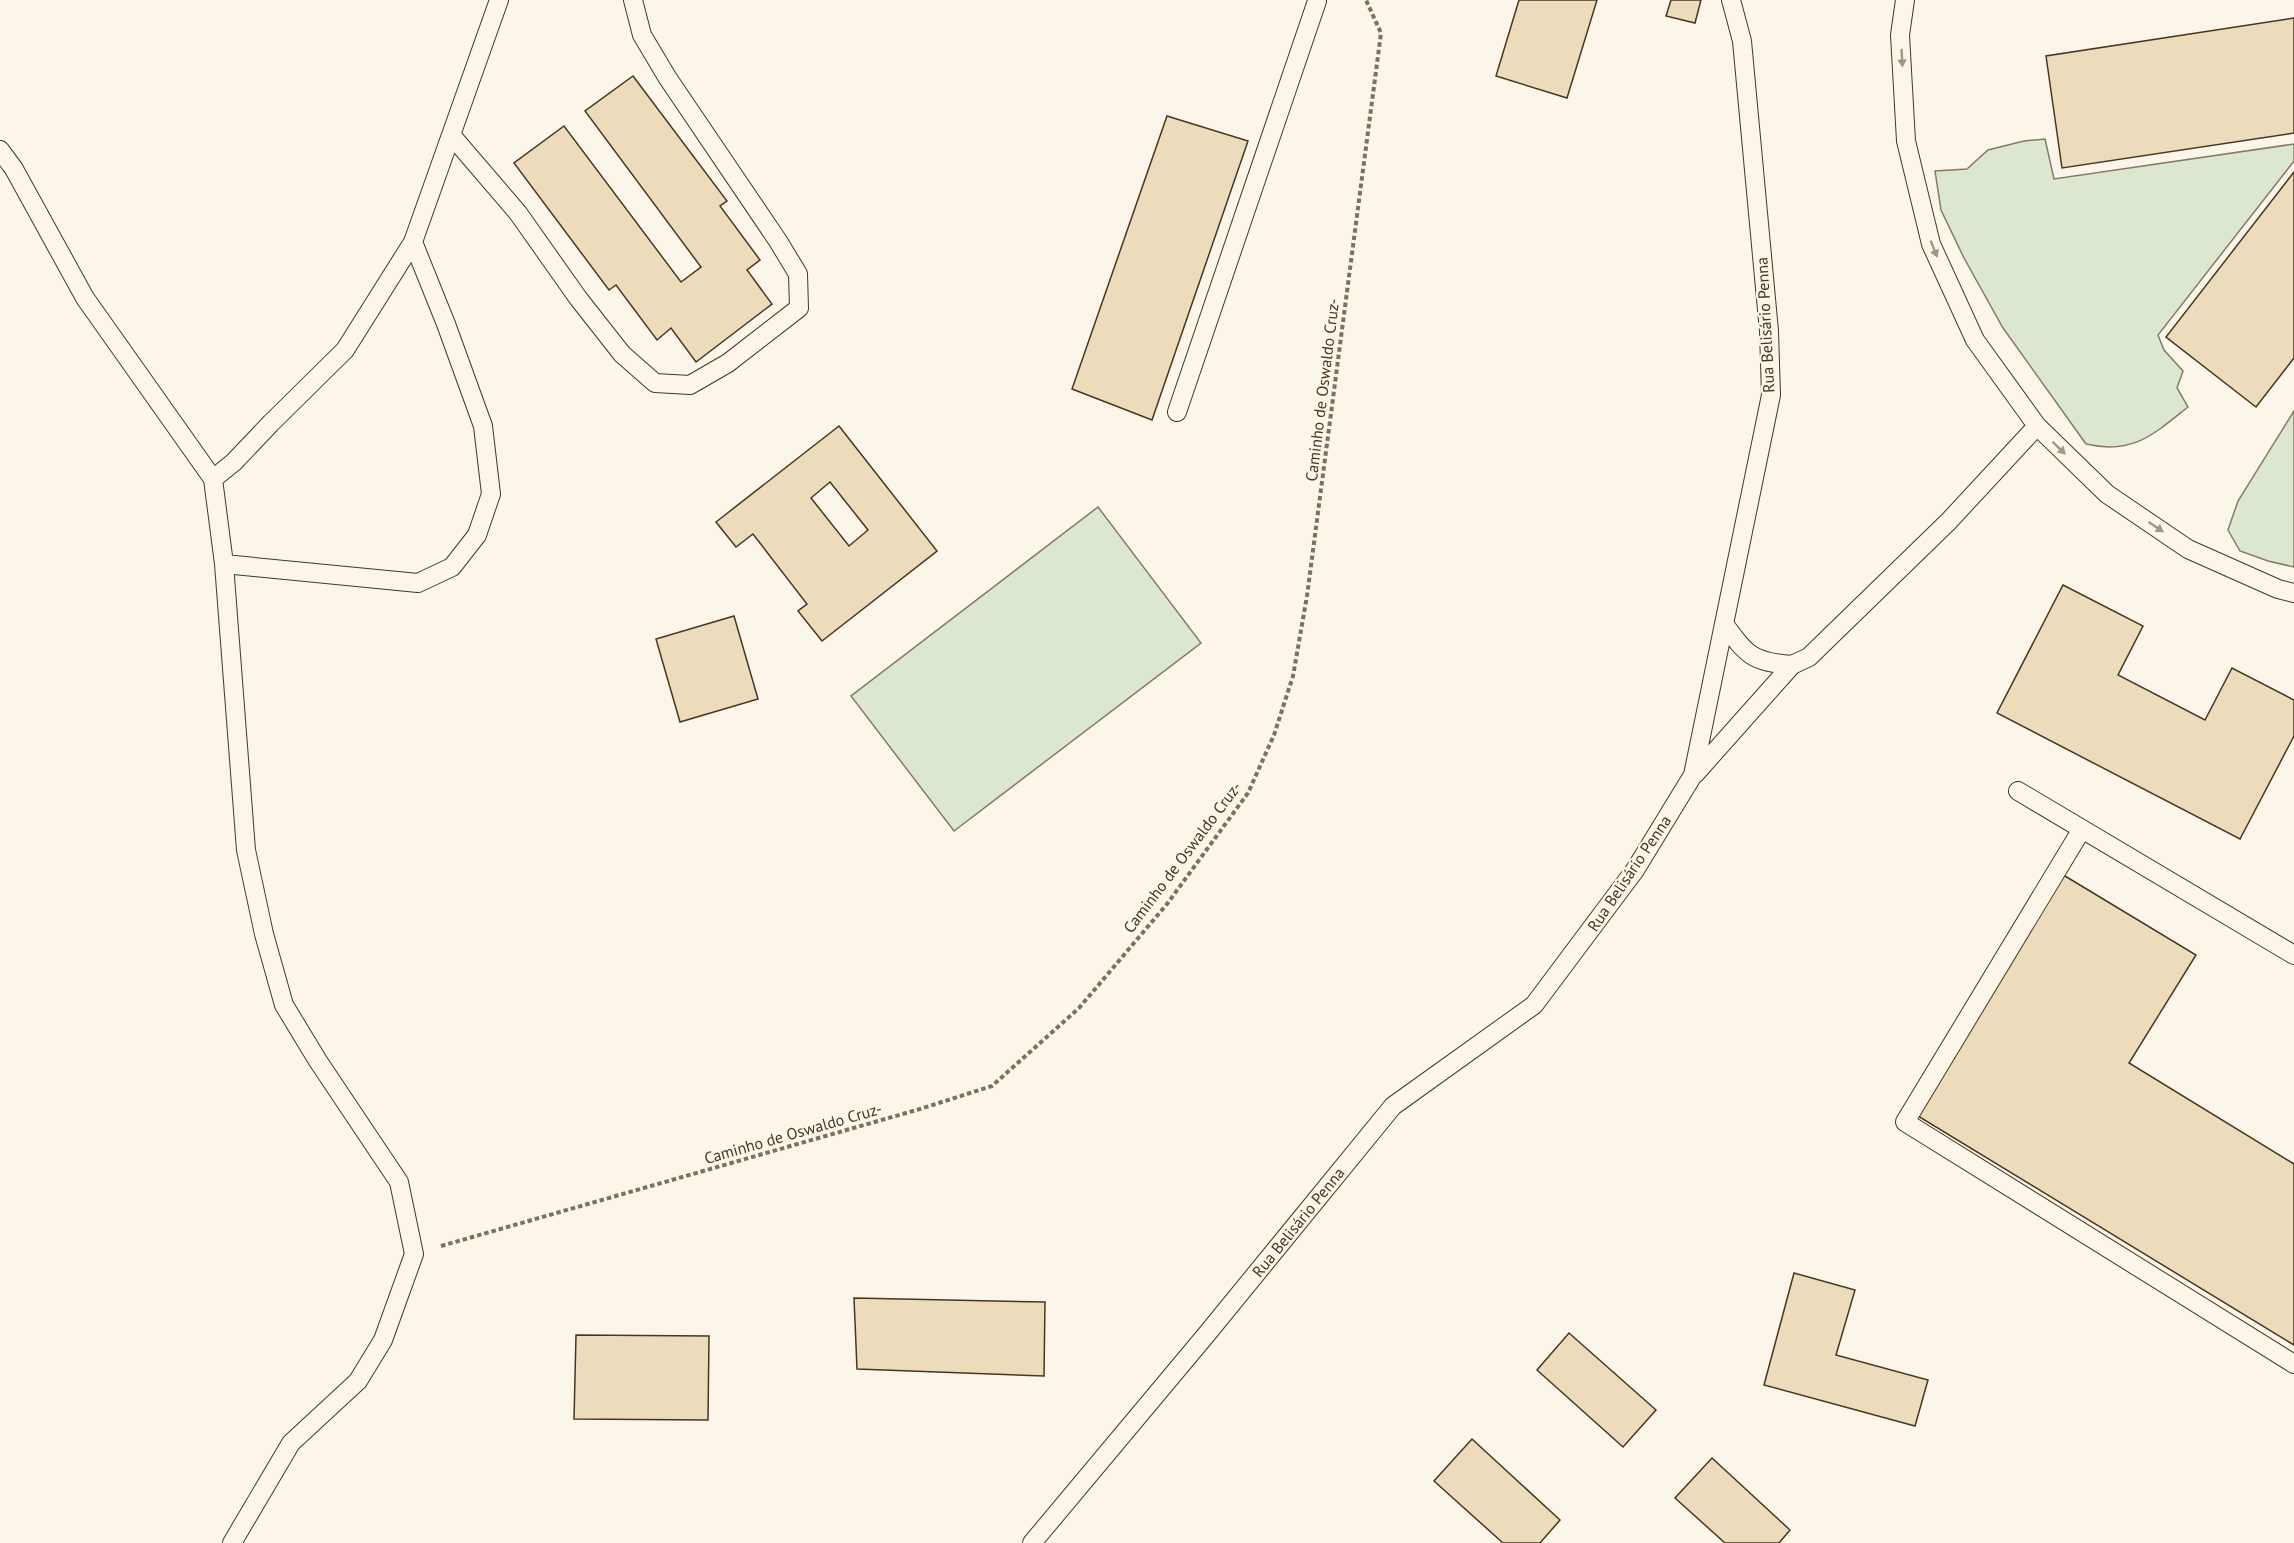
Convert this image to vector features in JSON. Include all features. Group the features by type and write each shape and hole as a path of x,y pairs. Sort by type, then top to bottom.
{"lane":[{"path":"213,479 234,462 345,350 413,242 499,0"},
{"path":"452,136 518,213 578,298 622,354 655,383 690,385 728,363 799,308 798,274 667,77 642,35 633,0"},
{"path":"1177,412 1316,0"},
{"name":"Rua Belisário Penna","path":"1032,1543 1393,1106 1534,1005 1635,870 1693,775 1771,395 1769,331 1742,40 1731,0"},
{"path":"1905,0 1900,35 1906,141 1931,244 1975,340 2037,426 2108,494 2188,549 2278,589 2294,593"},
{"path":"0,150 14,169 86,298 213,479 224,564 246,850 264,934 284,1005 318,1061 399,1182 414,1254 383,1340 358,1381 291,1443 232,1543"},
{"path":"224,564 418,583 452,567 477,536 491,494 483,426 413,242"},
{"path":"1693,775 1792,665 1809,657 1949,521 2037,426"},
{"path":"1724,624 1745,652 1770,663 1792,665"},
{"path":"2018,791 2294,955"},
{"path":"2082,829 1905,1122 2294,1364"}],"path":[{"name":"Caminho de Oswaldo Cruz-","path":"414,1254 920,1109 992,1086 1079,1008 1167,904 1248,793 1274,735 1293,676 1307,596 1381,33 1366,0"}],"green space":[{"path":"2045,139 2054,179 2294,144 2294,161 2158,335 2164,350 2183,371 2177,388 2188,407 2164,426 2142,440 2130,444 2102,447 2086,444 2003,328 1964,258 1941,210 1935,171 1967,169 1988,150 2024,141"},
{"path":"2294,411 2294,567 2240,551 2228,530 2238,501"},
{"path":"1098,507 1201,643 954,831 851,696"}],"building":[{"path":"1519,0 1597,0 1567,98 1496,76"},
{"path":"1671,0 1701,0 1695,23 1666,16"},
{"path":"2294,18 2294,133 2062,168 2046,56"},
{"path":"633,76 727,201 720,206 760,260 747,270 772,304 696,362 671,328 657,340 616,285 609,290 514,163 564,126 681,282 701,267 585,111"},
{"path":"1167,116 1248,141 1152,420 1072,389"},
{"path":"2294,172 2294,358 2256,407 2166,337"},
{"path":"839,426 937,551 822,641 798,611 807,604 753,534 736,547 716,522","holes":["830,482 868,530 849,546 811,498"]},
{"path":"2063,585 2143,626 2118,675 2205,720 2232,668 2294,700 2294,736 2240,839 1997,713"},
{"path":"734,616 758,699 680,722 656,639"},
{"path":"2060,873 2196,955 2129,1063 2294,1164 2294,1345 1913,1113"},
{"path":"1794,1273 1855,1290 1836,1355 1928,1380 1915,1426 1764,1385"},
{"path":"854,1298 1045,1302 1044,1376 857,1369"},
{"path":"1569,1333 1656,1410 1623,1447 1537,1370"},
{"path":"576,1335 709,1336 708,1420 574,1419"},
{"path":"1472,1439 1560,1520 1540,1543 1503,1543 1434,1481"},
{"path":"1712,1458 1790,1530 1779,1543 1725,1543 1675,1498"}]}
